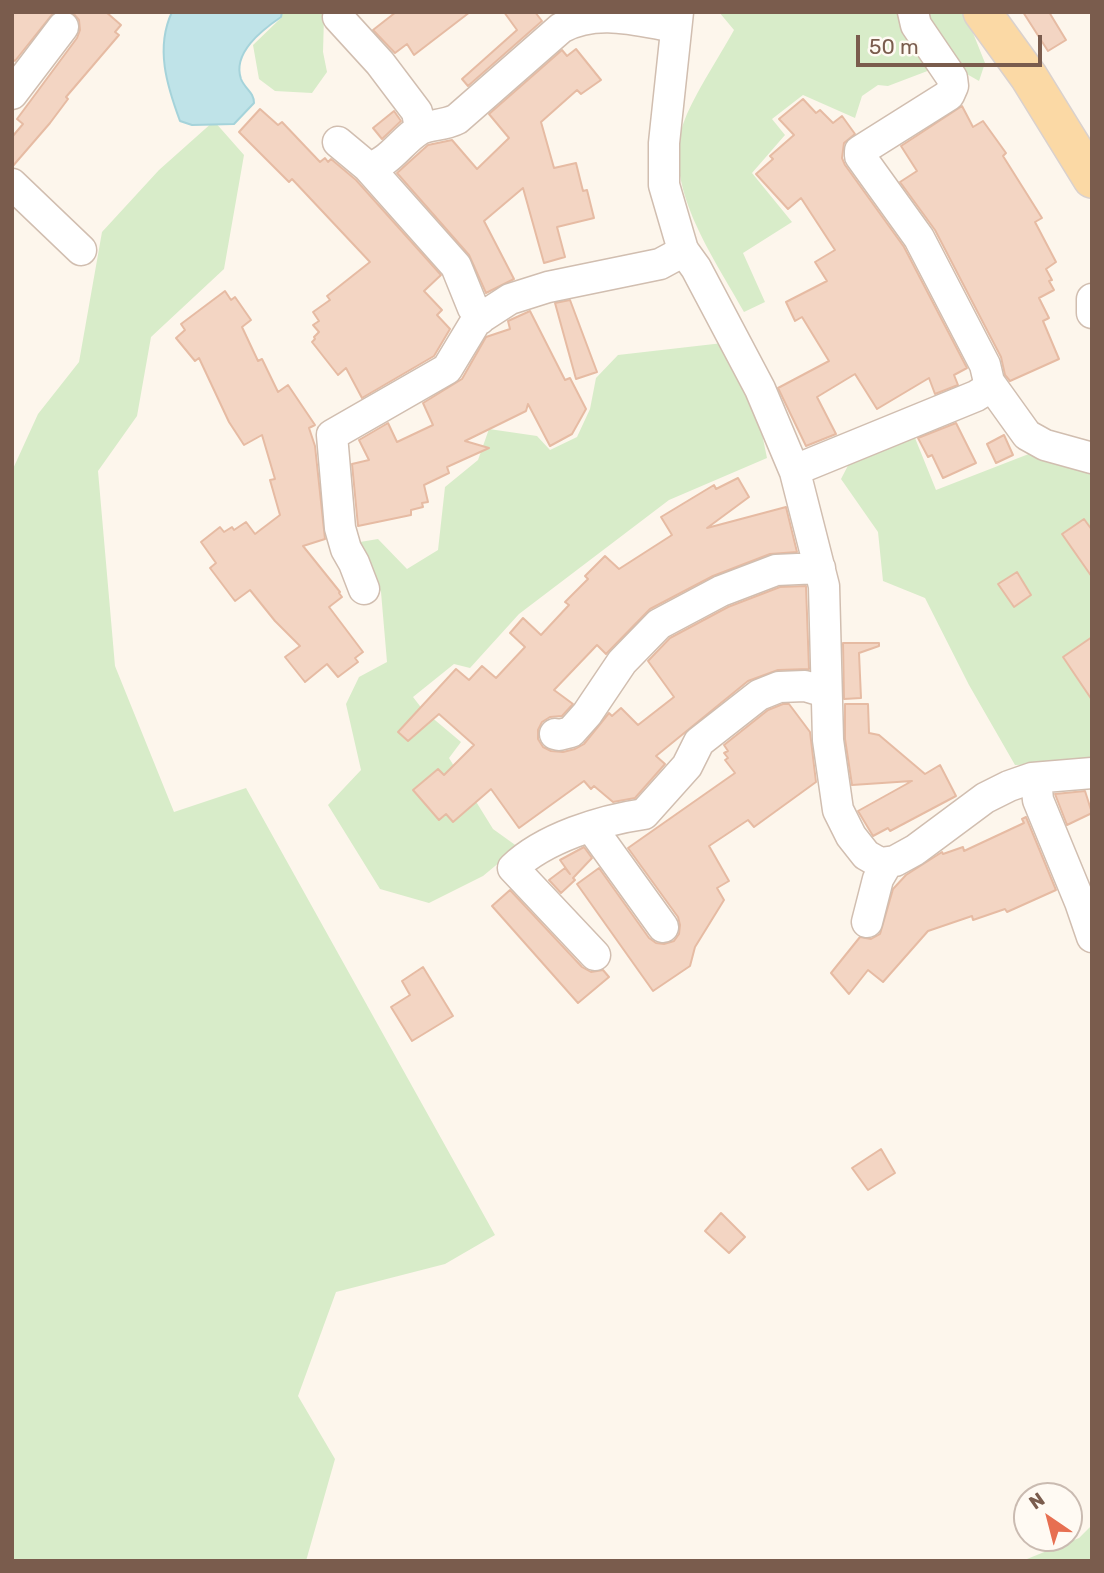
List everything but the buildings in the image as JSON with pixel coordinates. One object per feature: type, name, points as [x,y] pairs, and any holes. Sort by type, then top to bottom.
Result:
[{"type":"main road","points":[[982,12],[1029,77],[1092,179]]},
{"type":"street","points":[[913,12],[916,25],[952,78],[953,86],[949,95],[939,103],[860,151],[860,156],[919,238],[985,365],[989,383],[1027,435],[1045,445],[1092,458]]},
{"type":"street","points":[[338,17],[380,63],[417,112],[420,128]]},
{"type":"street","points":[[368,167],[387,157],[420,128],[445,125],[457,119],[561,27],[573,21],[594,17],[677,20],[663,167],[664,185],[684,251],[696,268],[760,389],[795,470],[824,586],[828,740],[838,810],[851,836],[866,855],[880,863],[895,862],[985,798],[1009,786],[1047,777],[1092,773]]},
{"type":"street","points":[[12,94],[63,27]]},
{"type":"street","points":[[338,142],[368,167],[456,266],[473,308],[480,318]]},
{"type":"street","points":[[12,184],[82,250]]},
{"type":"street","points":[[364,589],[355,563],[346,549],[340,528],[332,435],[447,369],[476,321],[510,299],[548,287],[660,264],[684,251]]},
{"type":"street","points":[[1092,299],[1092,313]]},
{"type":"street","points":[[795,470],[976,396],[984,391],[989,383]]},
{"type":"street","points":[[555,734],[571,732],[587,714],[622,662],[659,624],[720,591],[776,570],[820,568]]},
{"type":"street","points":[[595,955],[513,868],[541,848],[591,827],[614,818],[644,814],[687,765],[699,743],[759,695],[779,687],[805,686],[825,692]]},
{"type":"street","points":[[1092,754],[1047,777],[1038,800],[1092,937]]},
{"type":"street","points":[[591,827],[663,927]]},
{"type":"street","points":[[867,922],[878,879],[888,862]]},
{"type":"green space","points":[[282,12],[330,12],[324,17],[323,52],[327,72],[312,93],[275,91],[259,79],[253,45],[282,17]]},
{"type":"green space","points":[[719,12],[960,12],[967,18],[985,63],[979,81],[951,65],[938,67],[888,86],[878,85],[862,96],[855,118],[803,95],[772,119],[785,135],[752,173],[792,222],[743,253],[765,302],[744,312],[705,244],[684,194],[679,168],[679,143],[685,119],[734,30]]},
{"type":"green space","points":[[214,121],[244,155],[224,269],[151,337],[137,416],[98,471],[115,666],[174,812],[246,788],[495,1235],[445,1264],[336,1292],[298,1396],[335,1459],[306,1561],[12,1561],[12,471],[38,414],[79,362],[102,232],[159,170]]},
{"type":"green space","points":[[723,343],[760,424],[767,458],[669,500],[519,614],[470,668],[454,664],[413,697],[423,710],[461,742],[449,758],[493,829],[518,847],[483,876],[429,903],[380,889],[328,805],[361,770],[346,704],[359,677],[387,662],[381,592],[354,543],[378,539],[407,569],[438,550],[445,487],[478,460],[489,429],[537,436],[550,450],[577,437],[590,409],[596,378],[618,355]]},
{"type":"green space","points":[[913,433],[936,490],[1039,450],[1092,464],[1092,763],[1015,765],[969,685],[925,598],[883,581],[878,532],[841,479],[854,454]]},
{"type":"green space","points":[[1092,1525],[1092,1561],[1022,1561],[1044,1552],[1083,1552],[1083,1534]]},
{"type":"water","points":[[172,12],[282,12],[281,17],[251,43],[241,60],[241,79],[253,96],[254,103],[234,124],[192,125],[180,121],[165,67],[164,39]]}]
